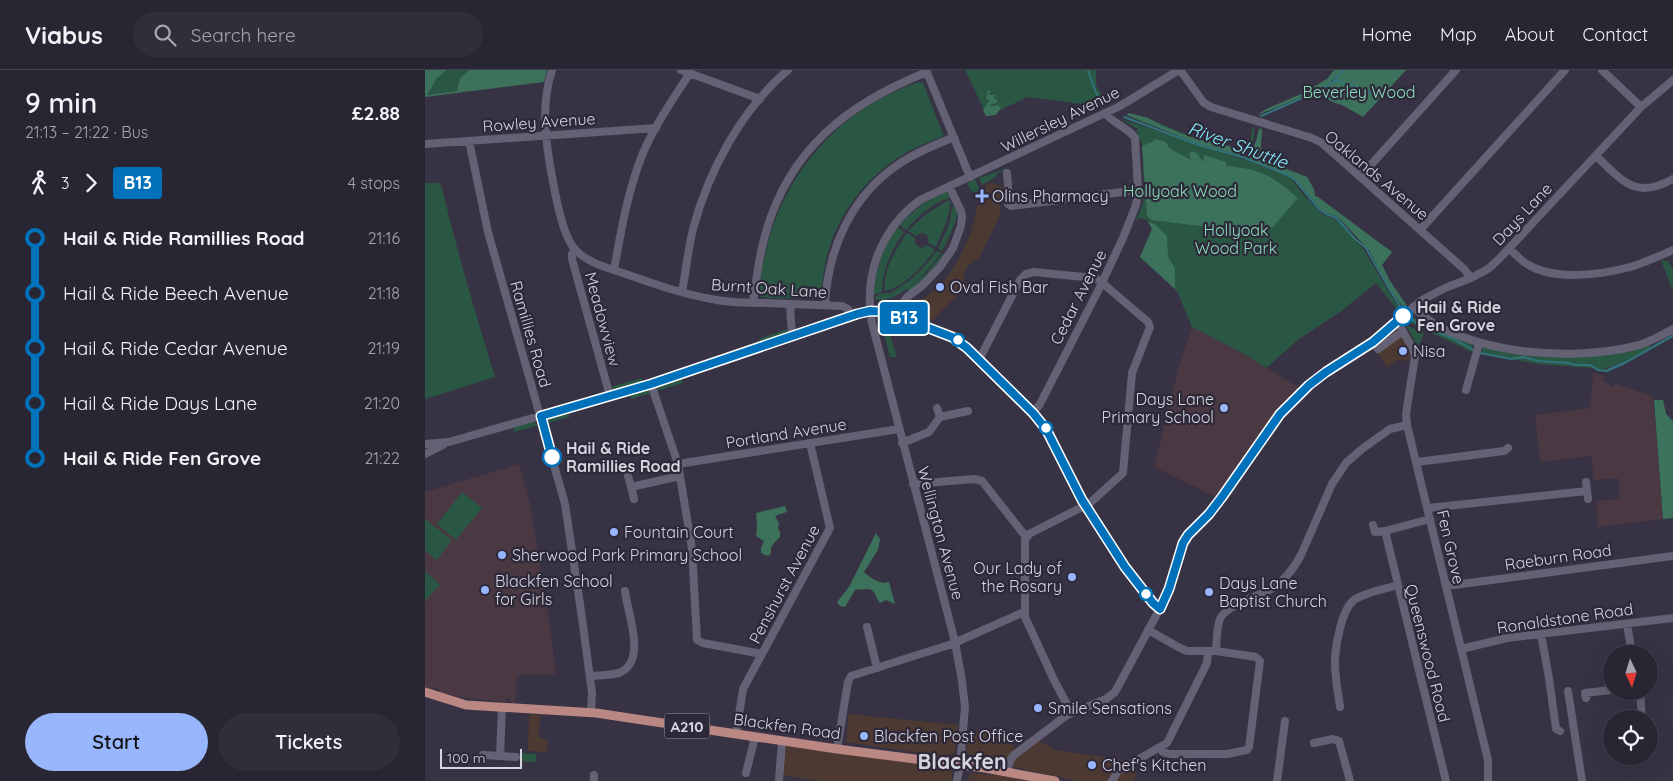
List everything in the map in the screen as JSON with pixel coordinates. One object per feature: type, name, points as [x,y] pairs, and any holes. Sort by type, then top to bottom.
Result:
[{"type":"main road","name":"Blackfen Road","points":[[425,692],[458,703],[591,712],[837,749],[960,765],[1055,781]]},
{"type":"street","points":[[552,70],[545,101],[546,136],[557,200],[567,237],[575,249]]},
{"type":"street","points":[[681,70],[760,100]]},
{"type":"street","points":[[682,292],[691,236],[707,186],[733,135],[760,100],[788,70]]},
{"type":"street","name":"Willersley Avenue","points":[[870,311],[869,294],[872,270],[877,254],[897,221],[912,206],[949,186],[1120,106],[1180,70]]},
{"type":"street","name":"Oaklands Avenue","points":[[1180,70],[1204,103],[1211,107],[1317,140],[1421,230],[1464,269],[1471,278]]},
{"type":"street","points":[[1360,177],[1456,70]]},
{"type":"street","points":[[1421,230],[1565,70]]},
{"type":"street","points":[[1603,70],[1641,107]]},
{"type":"street","points":[[753,303],[760,256],[769,222],[784,187],[804,157],[822,136],[852,110],[887,89],[926,71],[969,177]]},
{"type":"street","points":[[614,270],[620,232],[643,155],[656,128],[690,73]]},
{"type":"street","name":"Days Lane","points":[[1006,772],[1014,755],[1071,712],[1106,700],[1113,694],[1160,609],[1169,589],[1183,543],[1222,497],[1280,414],[1315,381],[1373,342],[1413,307],[1433,294],[1487,269],[1510,249],[1641,107],[1673,80]]},
{"type":"street","name":"Cedar Avenue","points":[[1033,413],[1040,404],[1102,283],[1135,210],[1138,190],[1135,138],[1131,133],[1111,120],[1105,113]]},
{"type":"street","name":"Rowley Avenue","points":[[425,144],[656,128]]},
{"type":"street","points":[[825,305],[829,269],[838,239],[852,212],[864,195],[898,164],[919,152],[954,137]]},
{"type":"street","name":"Ramillies Road","points":[[469,141],[485,223],[565,504],[590,676],[592,693],[591,712]]},
{"type":"street","points":[[1596,156],[1624,182],[1631,186],[1652,188],[1673,179]]},
{"type":"street","points":[[1007,173],[1009,184],[1008,204],[1011,206],[1138,190]]},
{"type":"street","points":[[896,314],[907,297],[923,285],[940,267],[953,248],[961,226],[962,217],[949,186]]},
{"type":"street","name":"Burnt Oak Lane","points":[[575,249],[586,258],[614,270],[682,292],[719,300],[753,303],[844,306],[851,316]]},
{"type":"street","name":"Meadowview","points":[[575,249],[572,258],[610,396]]},
{"type":"street","points":[[1510,249],[1521,260],[1535,268],[1573,274],[1590,274],[1619,269],[1673,252]]},
{"type":"street","points":[[979,360],[1021,280],[1026,274],[1037,272],[1092,278],[1102,283],[1148,322],[1151,329],[1132,373],[1123,473],[1092,502],[1029,534],[1024,545],[1024,612],[1027,624],[1071,712]]},
{"type":"street","points":[[790,304],[793,336]]},
{"type":"street","points":[[1413,307],[1428,320],[1479,344],[1552,354],[1609,350],[1647,342],[1673,328]]},
{"type":"street","points":[[425,454],[449,442],[651,384],[851,316],[870,311],[887,311],[957,339],[1033,413],[1051,437],[1085,506],[1125,567],[1155,606],[1160,609]]},
{"type":"street","name":"Wellington Avenue","points":[[870,311],[902,443],[955,642],[965,707],[957,781]]},
{"type":"street","name":"Fen Grove","points":[[1397,322],[1412,347],[1415,356],[1406,414],[1407,425],[1488,760],[1487,781]]},
{"type":"street","name":"Days Lane","points":[[1373,342],[1378,348],[1403,331]]},
{"type":"street","points":[[1466,390],[1479,344]]},
{"type":"street","points":[[651,384],[678,464],[692,549],[697,640],[703,644],[762,654]]},
{"type":"street","points":[[937,408],[940,417]]},
{"type":"street","points":[[902,443],[929,432],[940,417],[968,411]]},
{"type":"street","points":[[1113,781],[1119,771],[1169,741],[1212,651],[1222,615],[1239,603],[1273,588],[1285,579],[1301,555],[1332,484],[1346,463],[1390,429],[1407,425]]},
{"type":"street","name":"Portland Avenue","points":[[678,464],[899,429]]},
{"type":"street","points":[[425,444],[449,442]]},
{"type":"street","name":"Penshurst Avenue","points":[[736,734],[742,690],[830,528],[810,443]]},
{"type":"street","points":[[1417,462],[1504,451],[1508,448]]},
{"type":"street","points":[[628,476],[634,499]]},
{"type":"street","points":[[631,486],[680,476]]},
{"type":"street","points":[[913,484],[974,479],[982,481],[1027,537]]},
{"type":"street","points":[[1428,508],[1587,486],[1588,499]]},
{"type":"street","points":[[1373,525],[1375,532],[1385,531],[1430,519]]},
{"type":"street","name":"Queenswood Road","points":[[1385,531],[1446,781]]},
{"type":"street","name":"Raeburn Road","points":[[1446,586],[1673,556]]},
{"type":"street","points":[[1340,707],[1335,658],[1343,619],[1349,606],[1359,597],[1398,586]]},
{"type":"street","points":[[590,676],[619,672],[626,669],[632,660],[635,647],[628,595]]},
{"type":"street","points":[[837,749],[849,679],[855,675],[955,642],[1024,612]]},
{"type":"street","name":"Ronaldstone Road","points":[[1461,649],[1507,638],[1673,618]]},
{"type":"street","points":[[1627,624],[1630,645]]},
{"type":"street","points":[[867,627],[877,668]]},
{"type":"street","points":[[1148,630],[1187,651],[1212,651],[1259,659],[1249,749],[1244,752],[1224,754],[1169,754],[1163,752],[1160,748]]},
{"type":"street","points":[[1541,634],[1558,730],[1548,726]]},
{"type":"street","points":[[1568,691],[1583,781]]},
{"type":"street","points":[[1585,698],[1585,693],[1603,691]]},
{"type":"street","points":[[500,756],[502,707]]},
{"type":"street","points":[[1277,781],[1285,721]]},
{"type":"street","points":[[746,773],[755,737]]},
{"type":"street","points":[[1314,743],[1333,739],[1339,741],[1351,781]]},
{"type":"street","points":[[779,781],[782,741]]},
{"type":"street","points":[[483,755],[517,757]]},
{"type":"street","points":[[1280,759],[1290,761]]},
{"type":"shaded area","points":[[992,183],[1003,187],[999,218],[979,258],[968,265],[964,274],[963,289],[933,320],[918,314],[915,305],[937,288],[958,260],[971,233],[981,193],[985,186]]},
{"type":"shaded area","name":"Days Lane Primary School","points":[[1192,327],[1248,356],[1300,388],[1274,415],[1216,497],[1154,467],[1179,366]]},
{"type":"shaded area","points":[[1396,328],[1409,347],[1410,361],[1397,360],[1387,367],[1373,346]]},
{"type":"shaded area","points":[[1673,334],[1673,337],[1607,372],[1607,369],[1628,360]]},
{"type":"shaded area","points":[[1593,373],[1604,376],[1603,380],[1614,388],[1615,384],[1653,396],[1663,519],[1598,527],[1596,501],[1620,499],[1618,478],[1594,480],[1591,456],[1540,462],[1535,415],[1590,408]]},
{"type":"shaded area","name":"Blackfen School for Girls","points":[[519,464],[530,503],[556,675],[517,675],[515,703],[510,702],[510,698],[507,698],[506,702],[458,697],[440,693],[437,688],[430,689],[425,687],[425,492]]},
{"type":"shaded area","points":[[849,714],[958,725],[955,753],[946,757],[846,742]]},
{"type":"shaded area","points":[[529,715],[540,715],[539,737],[548,740],[547,752],[528,751]]},
{"type":"shaded area","points":[[1000,730],[1019,754],[1037,740],[1055,750],[1125,760],[1131,770],[1137,773],[1134,781],[1077,781],[1014,767],[974,761],[966,753],[969,731]]},
{"type":"shaded area","points":[[783,744],[945,767],[953,773],[951,781],[819,781],[783,775]]},
{"type":"shaded area","points":[[970,773],[996,775],[1035,781],[968,781]]},
{"type":"green space","points":[[425,70],[495,70],[457,91],[425,95]]},
{"type":"green space","points":[[425,70],[447,70],[437,78],[427,95],[457,91],[460,78],[470,70],[547,70],[544,82],[425,97]]},
{"type":"green space","points":[[965,70],[1096,70],[1096,85],[1106,102],[1097,106],[1028,97],[987,116]]},
{"type":"green space","points":[[1334,70],[1342,70],[1324,87],[1257,115],[1327,79]]},
{"type":"green space","name":"Beverley Wood","points":[[1343,70],[1406,70],[1363,117],[1324,97],[1328,90],[1327,86]]},
{"type":"green space","points":[[919,82],[923,83],[944,136],[913,149],[896,159],[883,168],[861,190],[844,215],[830,247],[819,299],[761,297],[760,277],[773,226],[785,198],[800,172],[819,148],[840,127],[864,109],[890,94]]},
{"type":"green space","points":[[988,90],[991,91],[988,94],[995,95],[993,98],[997,100],[997,103],[991,104],[989,107],[998,105],[1001,108],[996,115],[986,116],[983,110],[990,100],[986,99]]},
{"type":"green space","name":"Hollyoak Wood Park","points":[[1129,113],[1148,118],[1196,139],[1222,144],[1246,152],[1239,155],[1200,145],[1245,160],[1245,157],[1256,144],[1259,128],[1262,128],[1260,159],[1307,177],[1315,196],[1392,252],[1382,265],[1407,306],[1405,309],[1391,291],[1369,250],[1338,217],[1322,211],[1290,176],[1249,158],[1248,161],[1290,177],[1323,215],[1338,220],[1364,250],[1390,294],[1402,310],[1400,313],[1376,283],[1340,312],[1299,339],[1266,368],[1248,356],[1192,327],[1177,291],[1140,257],[1152,229],[1147,220],[1140,218],[1136,220],[1143,204],[1142,144],[1136,131],[1138,129],[1121,119],[1197,144]]},
{"type":"green space","points":[[1129,113],[1148,118],[1196,139],[1222,144],[1246,152],[1250,150],[1245,153],[1239,155],[1199,144],[1126,115]]},
{"type":"green space","name":"Hollyoak Wood Park","points":[[1254,126],[1254,136],[1250,148],[1246,152]]},
{"type":"green space","points":[[1259,129],[1262,130],[1260,159],[1307,177],[1314,189],[1315,196],[1392,252],[1382,265],[1407,306],[1405,309],[1391,291],[1369,250],[1338,217],[1322,211],[1298,182],[1290,176],[1245,157],[1253,148]]},
{"type":"green space","name":"Hollyoak Wood","points":[[1154,139],[1166,142],[1169,148],[1191,160],[1189,154],[1191,151],[1197,153],[1203,162],[1204,155],[1226,162],[1226,166],[1257,171],[1280,184],[1298,198],[1273,227],[1232,230],[1151,220],[1147,215],[1142,146],[1154,141]]},
{"type":"green space","points":[[1004,169],[996,174],[997,176],[982,185],[979,178]]},
{"type":"green space","points":[[975,179],[979,188],[977,193],[971,191],[967,183]]},
{"type":"green space","points":[[425,183],[439,183],[442,188],[460,260],[495,377],[425,399]]},
{"type":"green space","points":[[947,192],[950,198],[932,206],[906,230],[899,225],[922,204]]},
{"type":"green space","points":[[947,201],[951,202],[947,221],[936,247],[928,243],[929,239],[926,234],[921,233],[916,236],[908,231],[925,215]]},
{"type":"green space","points":[[953,205],[957,211],[957,216],[942,251],[938,248],[948,228]]},
{"type":"green space","points":[[1148,222],[1155,224],[1167,236],[1168,257],[1175,268],[1175,289],[1140,257],[1152,229]]},
{"type":"green space","points":[[897,227],[904,232],[895,245],[889,260],[882,284],[882,292],[873,295],[881,260],[887,244]]},
{"type":"green space","points":[[907,233],[915,238],[918,246],[923,248],[927,245],[935,250],[919,269],[900,285],[885,291],[886,276],[894,253]]},
{"type":"green space","points":[[937,251],[941,253],[936,260],[912,285],[892,297],[883,300],[875,299],[875,297],[882,293],[890,293],[909,281]]},
{"type":"green space","points":[[942,254],[945,255],[937,266],[909,292],[907,289],[927,273]]},
{"type":"green space","points":[[1661,260],[1668,261],[1673,269],[1673,289],[1672,289]]},
{"type":"green space","points":[[1413,317],[1473,345],[1472,352],[1409,322]]},
{"type":"green space","points":[[885,320],[897,357],[890,357],[882,326]]},
{"type":"green space","points":[[1406,325],[1424,334],[1418,347]]},
{"type":"green space","points":[[787,329],[787,335],[762,343],[759,339]]},
{"type":"green space","points":[[1648,344],[1650,348],[1628,360],[1602,370],[1538,364],[1481,354],[1483,347],[1617,353],[1631,351]]},
{"type":"green space","points":[[642,378],[642,384],[616,391],[610,387]]},
{"type":"green space","points":[[681,378],[683,383],[656,391],[660,385]]},
{"type":"green space","points":[[646,389],[651,393],[631,399],[630,394]]},
{"type":"green space","points":[[1654,400],[1663,400],[1666,414],[1673,421],[1673,518],[1663,519]]},
{"type":"green space","points":[[567,412],[570,417],[547,423],[547,420],[552,416]]},
{"type":"green space","points":[[532,421],[539,425],[514,432],[513,427]]},
{"type":"green space","points":[[462,492],[482,508],[456,540],[437,524]]},
{"type":"green space","points":[[785,506],[787,512],[775,517],[779,523],[780,537],[772,546],[771,554],[767,556],[761,553],[764,541],[756,536],[756,513]]},
{"type":"green space","points":[[425,519],[452,540],[437,560],[425,551]]},
{"type":"green space","points":[[876,533],[880,539],[878,550],[864,572],[869,577],[883,583],[889,582],[895,604],[886,600],[880,603],[872,590],[859,589],[855,590],[845,607],[840,606],[837,602],[849,587]]},
{"type":"green space","points":[[425,571],[440,585],[425,601]]},
{"type":"green space","points":[[520,753],[536,754],[536,762],[520,761]]},
{"type":"waterway","name":"River Shuttle","points":[[1088,70],[1096,93],[1104,103]]},
{"type":"waterway","points":[[1261,116],[1318,91],[1333,82],[1343,70]]},
{"type":"waterway","points":[[1335,80],[1376,94]]},
{"type":"waterway","name":"River Shuttle","points":[[1124,117],[1199,145],[1242,157],[1295,180],[1319,209],[1337,218],[1354,238],[1366,248],[1403,310]]},
{"type":"waterway","name":"River Shuttle","points":[[1411,318],[1417,324],[1454,339],[1473,350]]},
{"type":"waterway","name":"River Shuttle","points":[[1480,353],[1511,359],[1523,357],[1538,361],[1590,365],[1598,370],[1607,371]]},
{"type":"bus line","name":"B13","points":[[552,457],[541,416],[651,384],[857,314],[870,311],[890,312],[957,339],[1033,413],[1049,432],[1078,494],[1112,548],[1155,606],[1160,609],[1169,589],[1183,543],[1222,497],[1280,414],[1309,385],[1373,342],[1403,316]]},
{"type":"place","name":"Olins Pharmacy","points":[[982,196]]},
{"type":"place","name":"Oval Fish Bar","points":[[940,287]]},
{"type":"place","name":"Hail & Ride Fen Grove","points":[[1403,316]]},
{"type":"place","name":"Nisa","points":[[1403,351]]},
{"type":"place","name":"Days Lane Primary School","points":[[1224,408]]},
{"type":"place","name":"Hail & Ride Ramillies Road","points":[[552,457]]},
{"type":"place","name":"Fountain Court","points":[[614,532]]},
{"type":"place","name":"Sherwood Park Primary School","points":[[502,555]]},
{"type":"place","name":"Our Lady of the Rosary","points":[[1072,577]]},
{"type":"place","name":"Blackfen School for Girls","points":[[485,590]]},
{"type":"place","name":"Days Lane Baptist Church","points":[[1209,592]]},
{"type":"place","name":"Smile Sensations","points":[[1038,708]]},
{"type":"place","name":"Blackfen Post Office","points":[[864,736]]},
{"type":"place","name":"Chef's Kitchen","points":[[1092,765]]},
{"type":"district","name":"Blackfen","points":[[962,761]]}]
